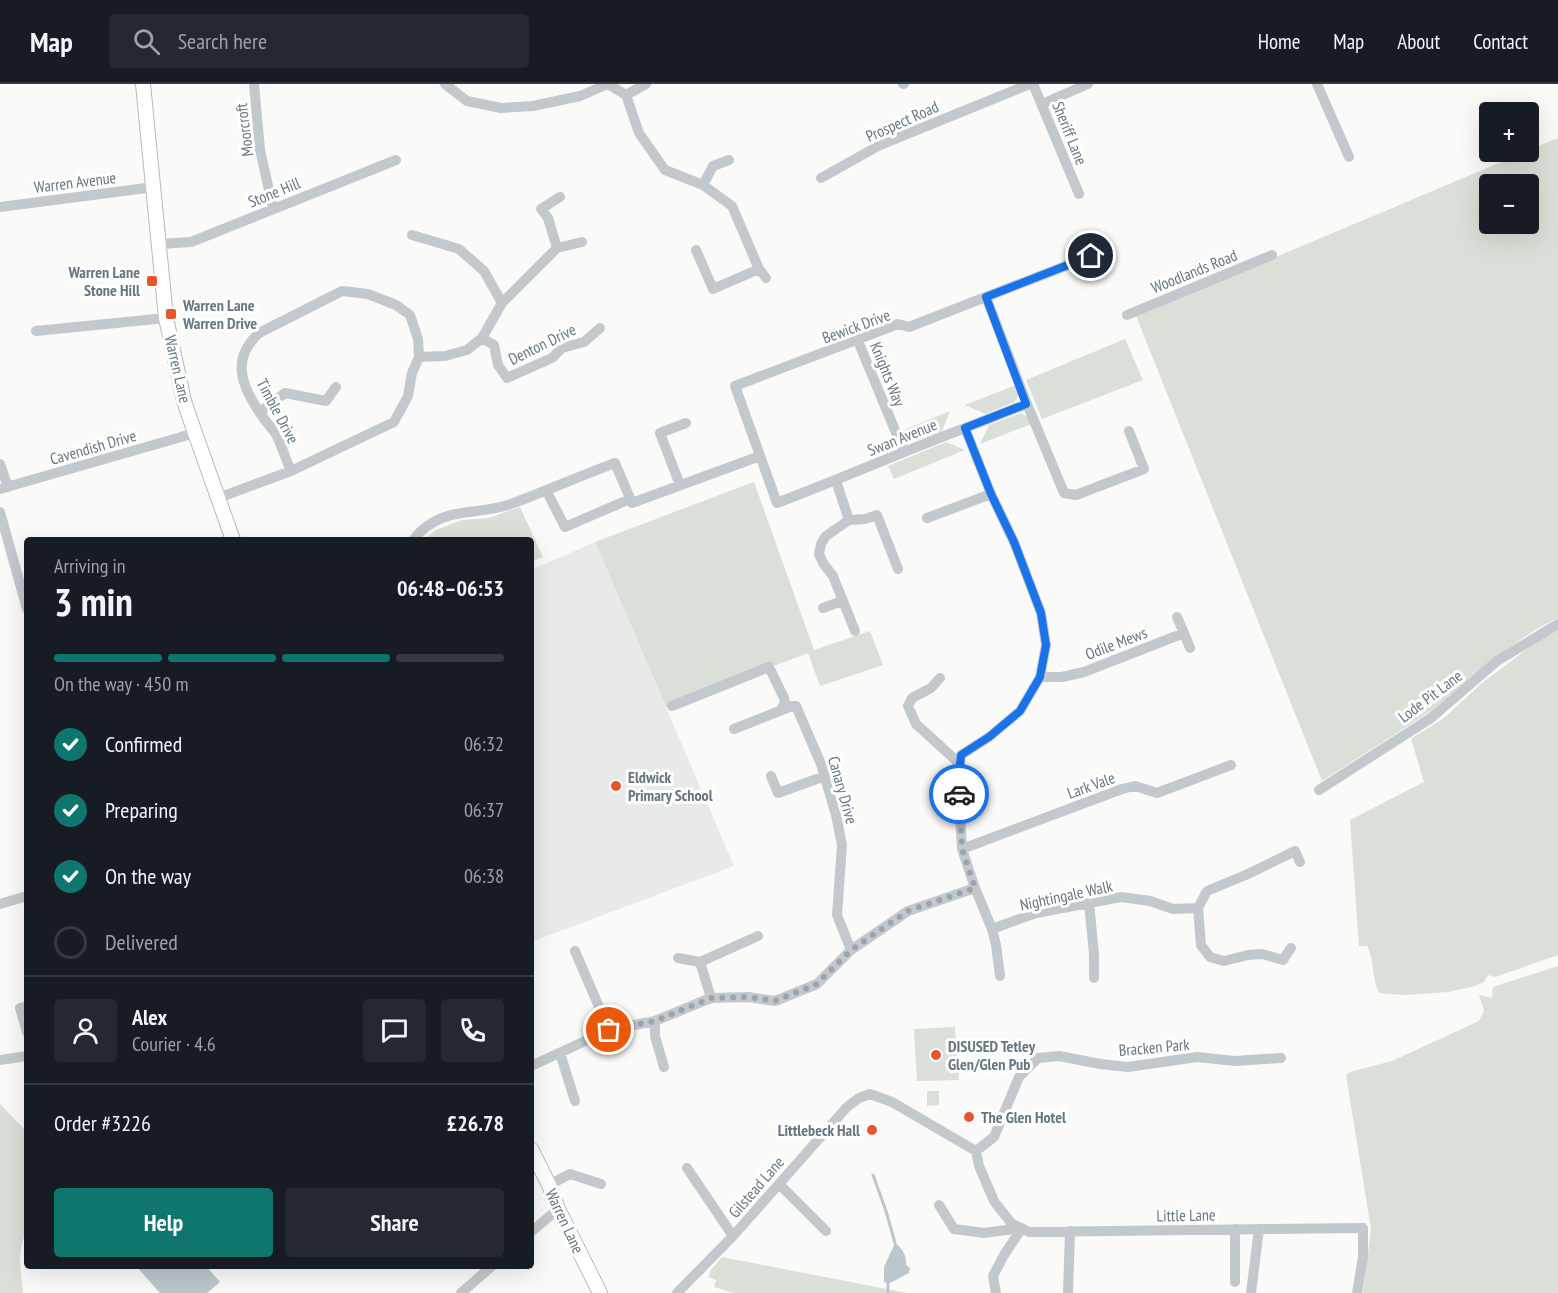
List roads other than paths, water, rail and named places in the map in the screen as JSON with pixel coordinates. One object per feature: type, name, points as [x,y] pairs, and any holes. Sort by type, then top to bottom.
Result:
[{"type":"street","name":"Warren Lane","points":[[143,84],[166,318],[184,401],[231,537]]},
{"type":"street","name":"Moorcroft","points":[[254,84],[260,150],[273,208]]},
{"type":"street","points":[[445,84],[467,101],[501,108],[533,106],[580,96],[608,84],[626,95],[639,133],[665,170],[703,185],[732,206],[763,274],[713,289],[696,250]]},
{"type":"street","points":[[626,95],[646,84]]},
{"type":"street","name":"Sheriff Lane","points":[[1032,84],[1078,194]]},
{"type":"street","name":"Prospect Road","points":[[821,178],[880,145],[1032,84]]},
{"type":"street","points":[[1042,104],[1088,84]]},
{"type":"street","points":[[1317,84],[1349,157]]},
{"type":"street","name":"Stone Hill","points":[[160,244],[191,242],[396,160]]},
{"type":"street","points":[[703,185],[713,165],[729,160]]},
{"type":"street","name":"Warren Avenue","points":[[0,207],[154,187]]},
{"type":"street","points":[[557,248],[548,218],[542,209],[560,197]]},
{"type":"street","points":[[412,235],[459,249],[484,271],[502,303]]},
{"type":"street","points":[[419,357],[445,356],[467,350],[482,338],[502,303],[557,248],[582,242]]},
{"type":"street","name":"Woodlands Road","points":[[1127,315],[1272,255]]},
{"type":"street","name":"Bewick Drive","points":[[760,456],[735,386],[898,324],[909,327],[1091,256]]},
{"type":"street","name":"Timble Drive","points":[[218,498],[291,471],[394,422],[408,396],[412,374],[419,357],[418,339],[410,315],[396,305],[368,294],[342,291],[259,333],[250,341],[243,353],[241,366],[246,390],[276,435],[291,471]]},
{"type":"street","points":[[986,297],[1026,404],[1064,493],[1076,495],[1144,468],[1129,431]]},
{"type":"street","points":[[36,331],[166,318]]},
{"type":"street","name":"Denton Drive","points":[[482,338],[494,345],[498,365],[507,378],[552,358],[562,348],[584,342],[600,328]]},
{"type":"street","name":"Knights Way","points":[[858,341],[904,452]]},
{"type":"street","points":[[260,412],[285,393],[326,401],[336,387]]},
{"type":"street","name":"Swan Avenue","points":[[760,456],[777,503],[1026,404]]},
{"type":"street","points":[[681,485],[660,433],[686,423]]},
{"type":"street","points":[[965,428],[991,494],[1014,542],[1041,613],[1046,645],[1040,677],[1020,711],[989,737],[961,755],[958,782],[962,849],[992,930],[1000,976]]},
{"type":"street","name":"Cavendish Drive","points":[[4,488],[195,433]]},
{"type":"street","points":[[416,537],[426,527],[444,516],[463,511],[488,510],[509,504],[615,463],[632,503],[760,456]]},
{"type":"street","points":[[0,464],[4,488]]},
{"type":"street","points":[[836,481],[849,520]]},
{"type":"street","points":[[546,490],[565,527],[630,499]]},
{"type":"street","points":[[927,518],[991,494]]},
{"type":"street","points":[[0,512],[24,598]]},
{"type":"street","points":[[855,631],[833,576],[819,554],[826,536],[849,520],[865,519],[877,515],[898,569]]},
{"type":"street","points":[[823,608],[842,601]]},
{"type":"street","points":[[1177,617],[1190,648]]},
{"type":"street","name":"Lode Pit Lane","points":[[1319,790],[1431,718],[1497,661],[1558,624]]},
{"type":"street","name":"Odile Mews","points":[[1040,677],[1062,677],[1084,672],[1184,633]]},
{"type":"street","points":[[672,706],[769,667],[785,703],[780,711],[734,729]]},
{"type":"street","points":[[940,678],[932,688],[912,698],[908,706],[916,724],[960,764]]},
{"type":"street","name":"Canary Drive","points":[[780,711],[796,706],[825,776],[842,845],[837,915],[851,950]]},
{"type":"street","name":"Lark Vale","points":[[962,849],[1122,789],[1135,786],[1157,793],[1231,765]]},
{"type":"street","points":[[771,776],[778,794],[825,776]]},
{"type":"street","points":[[1291,948],[1287,963],[1262,954],[1224,960],[1210,957],[1201,945],[1198,908],[1207,891],[1295,851],[1300,862]]},
{"type":"street","points":[[534,1065],[609,1030],[655,1021],[711,998],[748,997],[775,1001],[817,984],[851,950],[908,911],[975,888]]},
{"type":"street","points":[[0,904],[24,897]]},
{"type":"street","name":"Nightingale Walk","points":[[992,930],[1036,913],[1121,897],[1150,901],[1173,909],[1198,908]]},
{"type":"street","points":[[1089,903],[1094,978]]},
{"type":"street","points":[[678,958],[700,962],[758,936]]},
{"type":"street","points":[[574,951],[609,1030]]},
{"type":"street","points":[[700,962],[711,998]]},
{"type":"street","points":[[24,1007],[20,1008],[24,1022]]},
{"type":"street","points":[[655,1021],[655,1036],[664,1067]]},
{"type":"street","points":[[560,1053],[575,1101]]},
{"type":"street","points":[[0,1060],[24,1056]]},
{"type":"street","name":"Bracken Park","points":[[976,1151],[994,1137],[1019,1077],[1038,1058],[1059,1056],[1128,1067],[1197,1058],[1235,1061],[1281,1058]]},
{"type":"street","name":"Gilstead Lane","points":[[677,1293],[733,1236],[847,1107],[859,1098],[870,1094],[892,1102],[976,1151]]},
{"type":"street","points":[[976,1151],[979,1166],[994,1201],[1016,1226],[993,1276],[996,1293]]},
{"type":"street","name":"Warren Lane","points":[[534,1155],[600,1293]]},
{"type":"street","points":[[687,1168],[733,1236]]},
{"type":"street","points":[[549,1185],[570,1174],[601,1184]]},
{"type":"street","points":[[779,1184],[826,1231]]},
{"type":"street","name":"Little Lane","points":[[939,1205],[954,1229],[984,1233],[1016,1226],[1029,1232],[1363,1227],[1363,1257],[1357,1293]]},
{"type":"street","points":[[534,1229],[558,1209]]},
{"type":"street","points":[[1235,1229],[1235,1282]]},
{"type":"street","points":[[1251,1293],[1259,1229]]},
{"type":"street","points":[[1068,1293],[1070,1231]]},
{"type":"street","points":[[461,1293],[489,1269]]},
{"type":"waterway","points":[[873,1175],[895,1243]]},
{"type":"waterway","points":[[888,1284],[888,1293]]},
{"type":"place","name":"Warren Lane Stone Hill","points":[[152,281]]},
{"type":"place","name":"Warren Lane Warren Drive","points":[[171,314]]},
{"type":"place","name":"Eldwick Primary School","points":[[616,786]]},
{"type":"place","name":"DISUSED Tetley Glen/Glen Pub","points":[[936,1055]]},
{"type":"place","name":"The Glen Hotel","points":[[969,1117]]},
{"type":"place","name":"Littlebeck Hall","points":[[872,1130]]}]
